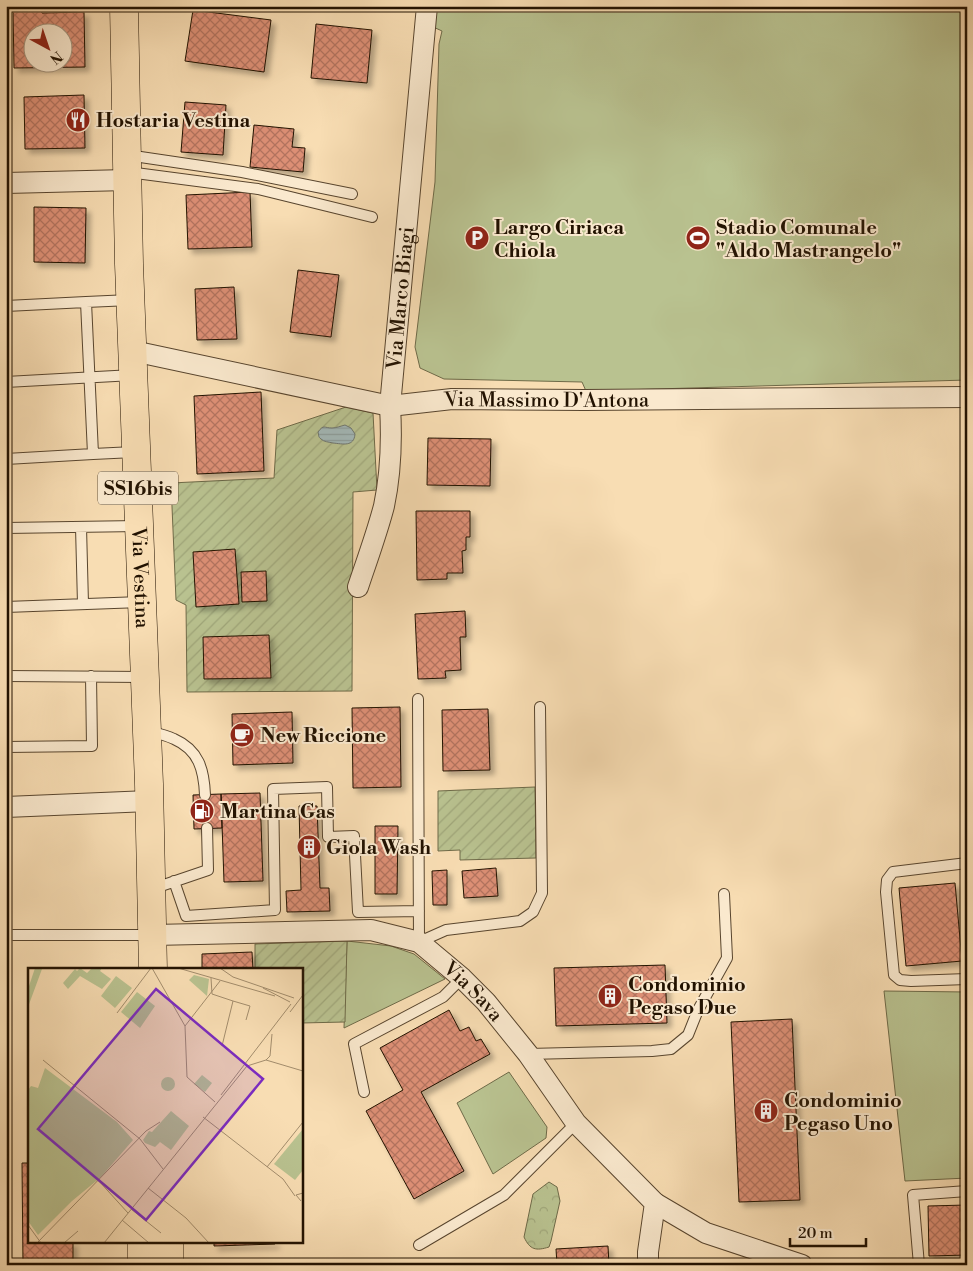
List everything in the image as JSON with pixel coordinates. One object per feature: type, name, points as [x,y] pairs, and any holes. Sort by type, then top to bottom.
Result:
[{"type":"main road","name":"Via Vestina","points":[[124,6],[131,300],[150,802],[163,885],[153,935],[153,968]]},
{"type":"main road","points":[[142,1244],[142,1265]]},
{"type":"main road","points":[[168,1244],[169,1265]]},
{"type":"street","name":"Via Marco Biagi","points":[[358,587],[380,520],[391,457],[390,406],[427,6]]},
{"type":"street","points":[[6,183],[127,169]]},
{"type":"street","name":"Via Massimo D'Antona","points":[[134,363],[390,406],[452,399],[498,398],[585,400],[967,397]]},
{"type":"street","points":[[6,806],[150,802]]},
{"type":"street","name":"Via Sava","points":[[153,935],[370,930],[419,942],[462,978],[486,1002],[528,1054],[576,1123],[655,1203],[706,1233],[802,1265]]},
{"type":"street","points":[[648,1265],[655,1203]]},
{"type":"lane","points":[[127,169],[242,172],[352,194]]},
{"type":"lane","points":[[127,169],[258,189],[372,217]]},
{"type":"lane","points":[[6,306],[131,300]]},
{"type":"lane","points":[[86,302],[93,454]]},
{"type":"lane","points":[[6,382],[90,377],[134,363]]},
{"type":"lane","points":[[6,459],[137,452]]},
{"type":"lane","points":[[6,528],[139,526]]},
{"type":"lane","points":[[81,527],[83,604]]},
{"type":"lane","points":[[6,607],[142,602]]},
{"type":"lane","points":[[6,676],[145,677]]},
{"type":"lane","points":[[6,747],[92,746],[91,676]]},
{"type":"lane","points":[[418,699],[419,942],[446,930],[520,921],[533,912],[542,893],[540,707]]},
{"type":"lane","points":[[147,730],[174,739],[195,754],[204,779],[206,795]]},
{"type":"lane","points":[[206,828],[208,870],[163,885],[186,916],[274,910],[273,789],[327,787],[328,838],[354,836],[358,912],[419,910]]},
{"type":"lane","points":[[967,864],[893,872],[887,880],[886,892],[894,975],[900,980],[911,981],[967,979]]},
{"type":"lane","points":[[528,1054],[672,1049],[688,1035],[698,1010],[727,958],[724,894]]},
{"type":"lane","points":[[6,935],[153,935]]},
{"type":"lane","points":[[364,1092],[354,1044],[443,997],[462,978]]},
{"type":"lane","points":[[419,1245],[504,1195],[576,1123]]},
{"type":"lane","points":[[919,1265],[913,1194],[967,1191]]},
{"type":"green space","name":"Stadio Comunale \"Aldo Mastrangelo\"","points":[[433,6],[967,6],[967,380],[586,391],[582,382],[444,379],[420,368],[415,347],[435,182],[439,44],[442,31],[429,25]]},
{"type":"green space","points":[[346,407],[373,413],[377,490],[353,492],[352,691],[187,692],[186,605],[176,600],[171,483],[274,478],[277,430]]},
{"type":"green space","points":[[535,787],[536,858],[460,860],[460,850],[438,851],[438,791]]},
{"type":"green space","points":[[347,941],[391,946],[414,954],[445,979],[344,1028]]},
{"type":"green space","points":[[347,941],[345,1022],[302,1023],[302,968],[255,968],[255,944]]},
{"type":"green space","points":[[884,991],[967,992],[967,1178],[905,1181]]},
{"type":"green space","points":[[509,1072],[547,1127],[546,1138],[493,1174],[457,1103]]},
{"type":"green space","points":[[549,1182],[557,1187],[560,1201],[549,1247],[537,1249],[531,1247],[524,1237],[533,1194]]},
{"type":"shaded area","points":[[345,425],[351,428],[355,434],[353,441],[350,443],[328,442],[319,437],[318,432],[323,427],[334,428]]},
{"type":"building","points":[[13,10],[41,10],[42,13],[84,12],[85,67],[72,67],[72,22],[22,22],[22,68],[14,68]]},
{"type":"building","points":[[193,10],[271,20],[264,72],[185,61]]},
{"type":"building","points":[[316,24],[372,30],[367,83],[311,78]]},
{"type":"building","points":[[84,95],[85,148],[25,149],[24,97]]},
{"type":"building","points":[[185,102],[226,105],[223,155],[181,152]]},
{"type":"building","points":[[254,125],[294,129],[292,147],[305,148],[303,172],[250,167]]},
{"type":"building","points":[[250,192],[252,247],[188,249],[186,195]]},
{"type":"building","points":[[34,207],[86,208],[85,263],[34,262]]},
{"type":"building","points":[[298,270],[339,275],[331,337],[290,332]]},
{"type":"building","points":[[234,287],[237,339],[197,340],[195,289]]},
{"type":"building","points":[[261,392],[264,471],[197,474],[194,396]]},
{"type":"building","points":[[428,438],[491,439],[490,486],[427,485]]},
{"type":"building","points":[[416,511],[470,511],[470,537],[466,537],[466,550],[462,551],[463,573],[447,573],[447,579],[417,580]]},
{"type":"building","points":[[235,549],[239,604],[196,607],[193,552]]},
{"type":"building","points":[[266,571],[267,601],[242,602],[241,572]]},
{"type":"building","points":[[465,611],[466,637],[460,637],[461,670],[445,671],[446,678],[418,679],[415,614]]},
{"type":"building","points":[[269,635],[271,678],[204,679],[203,637]]},
{"type":"building","points":[[400,707],[401,787],[353,788],[352,708]]},
{"type":"building","points":[[488,709],[490,770],[443,771],[442,710]]},
{"type":"building","points":[[292,712],[293,763],[233,765],[232,714]]},
{"type":"building","points":[[260,793],[263,881],[224,882],[221,794]]},
{"type":"building","points":[[221,794],[222,828],[194,829],[193,795]]},
{"type":"building","name":"Giola Wash","points":[[299,806],[317,806],[320,888],[329,888],[330,911],[287,912],[286,891],[301,890]]},
{"type":"building","points":[[375,826],[398,826],[397,894],[375,894]]},
{"type":"building","points":[[496,868],[498,896],[464,898],[462,871]]},
{"type":"building","points":[[447,870],[447,905],[433,905],[432,871]]},
{"type":"building","points":[[955,883],[962,961],[906,966],[899,888]]},
{"type":"building","points":[[252,952],[253,968],[202,968],[202,954]]},
{"type":"building","name":"Condominio Pegaso Due","points":[[665,965],[667,1023],[556,1026],[554,968]]},
{"type":"building","points":[[449,1010],[460,1031],[469,1027],[476,1041],[481,1039],[490,1054],[421,1092],[464,1171],[414,1199],[366,1111],[403,1090],[380,1048]]},
{"type":"building","name":"Condominio Pegaso Uno","points":[[792,1019],[800,1200],[739,1202],[731,1022]]},
{"type":"building","points":[[22,1163],[28,1163],[28,1244],[73,1244],[73,1265],[23,1265]]},
{"type":"building","points":[[967,1205],[967,1255],[929,1256],[928,1206]]},
{"type":"building","points":[[214,1244],[275,1244],[214,1246]]},
{"type":"building","points":[[608,1246],[609,1265],[557,1265],[556,1249]]},
{"type":"building","points":[[264,1262],[265,1265],[216,1265],[216,1264]]},
{"type":"place","name":"Hostaria Vestina","points":[[78,120]]},
{"type":"place","name":"Largo Ciriaca Chiola","points":[[477,238]]},
{"type":"place","name":"Stadio Comunale \"Aldo Mastrangelo\"","points":[[698,238]]},
{"type":"place","name":"New Riccione","points":[[242,735]]},
{"type":"place","name":"Martina Gas","points":[[202,811]]},
{"type":"place","name":"Giola Wash","points":[[309,847]]},
{"type":"place","name":"Condominio Pegaso Due","points":[[610,996]]},
{"type":"place","name":"Condominio Pegaso Uno","points":[[766,1111]]}]
